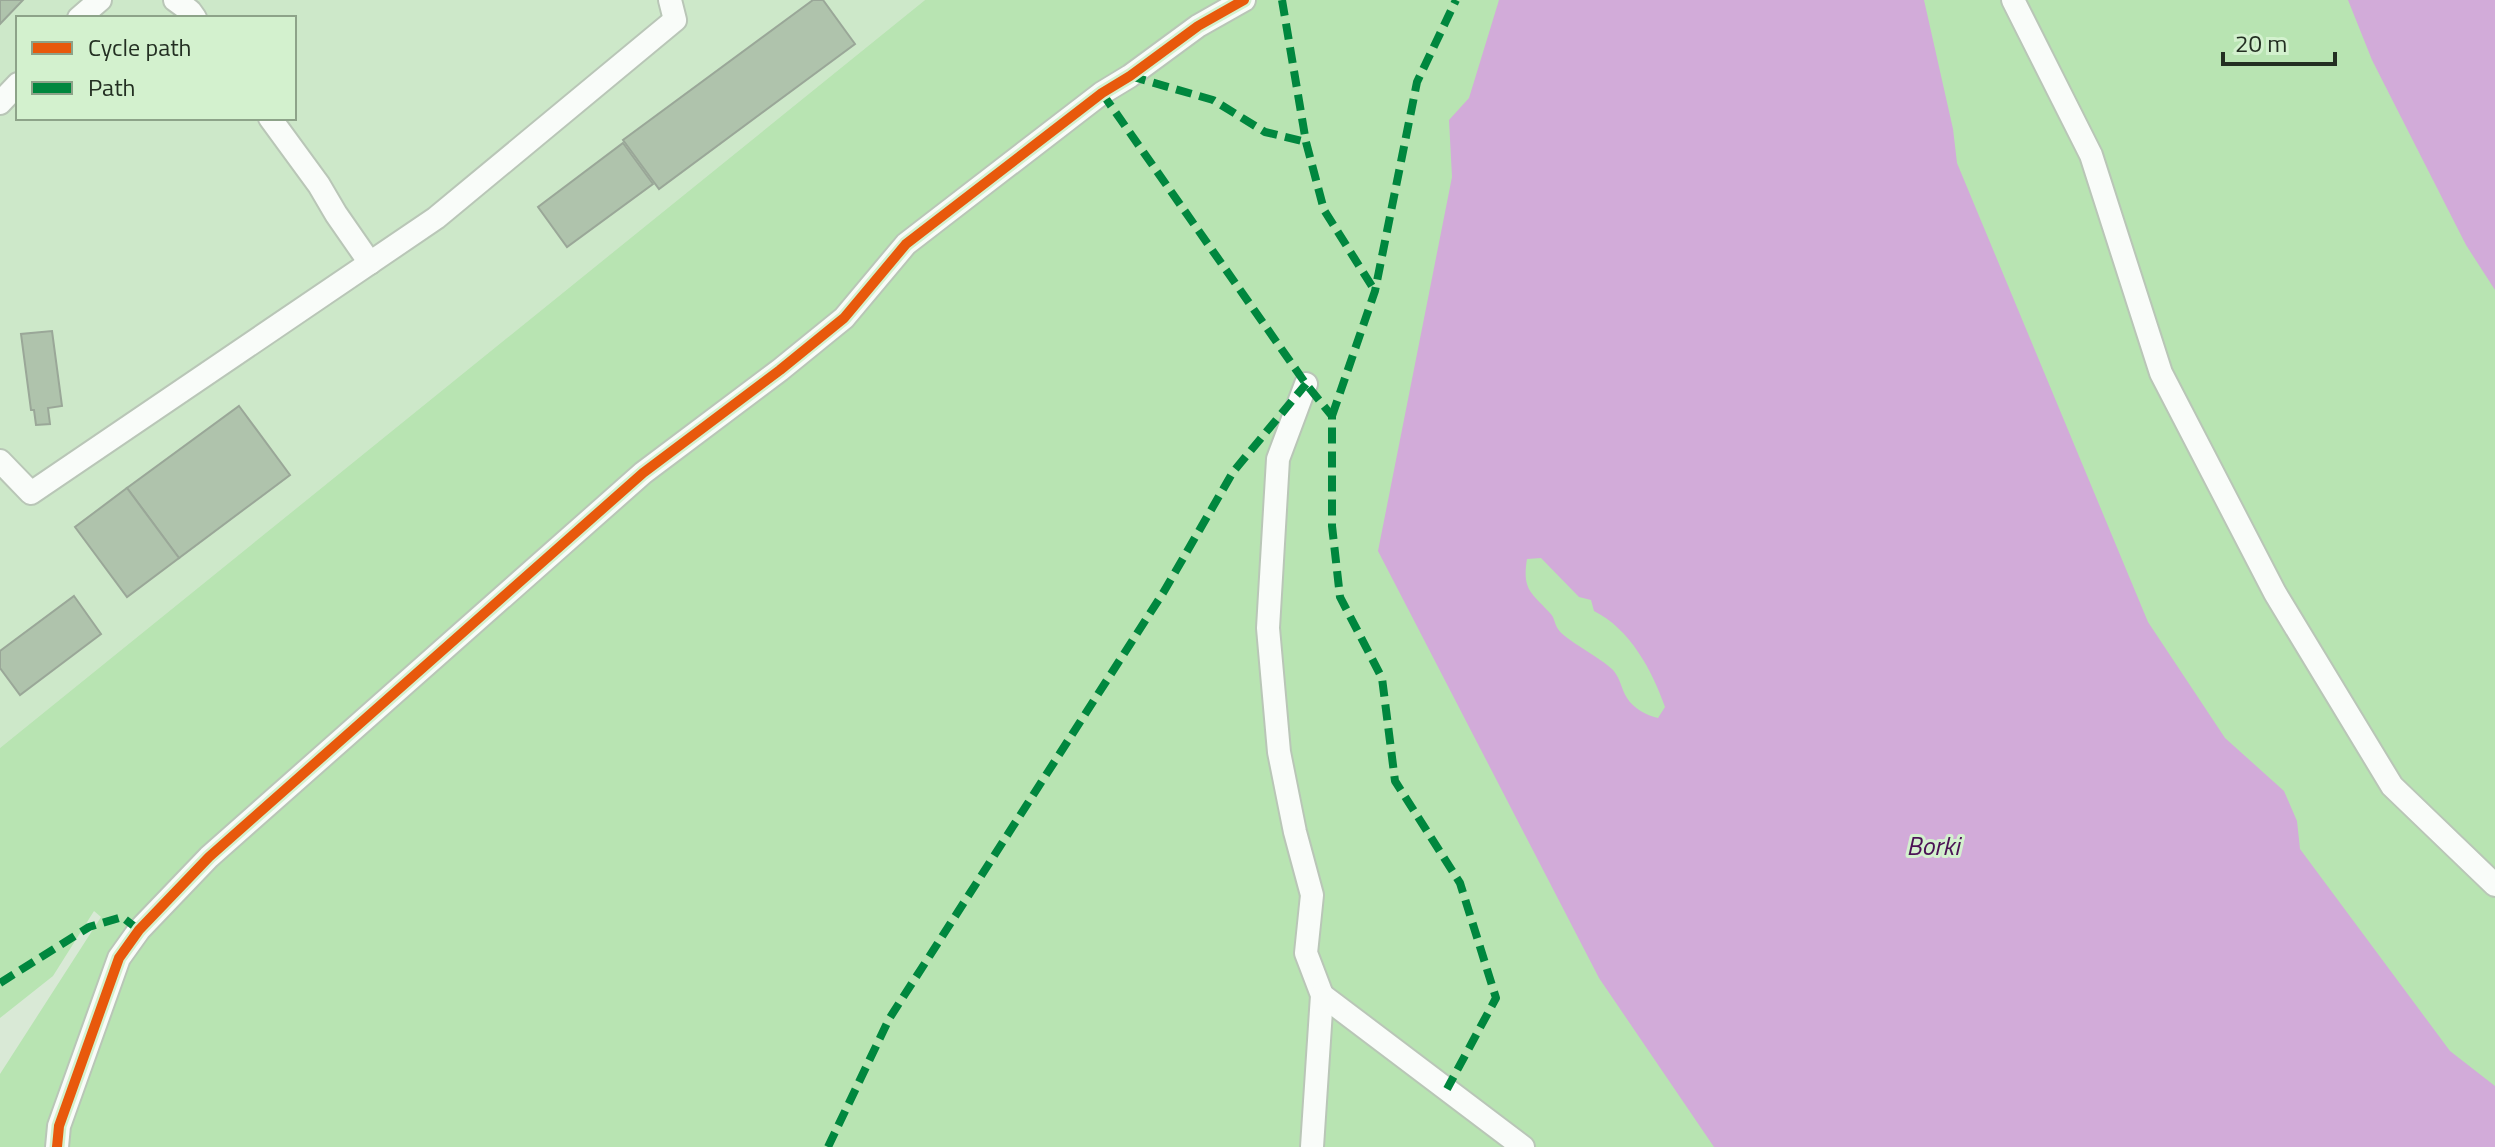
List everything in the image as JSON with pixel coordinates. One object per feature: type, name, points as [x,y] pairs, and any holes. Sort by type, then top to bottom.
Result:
[{"type":"lane","points":[[81,16],[100,0]]},
{"type":"lane","points":[[175,0],[194,16]]},
{"type":"lane","points":[[0,461],[31,493],[436,218],[675,20],[670,0]]},
{"type":"lane","points":[[57,1147],[59,1126],[119,958],[139,930],[209,857],[643,473],[844,318],[906,244],[1102,93],[1198,26],[1244,0]]},
{"type":"lane","points":[[2013,0],[2091,155],[2161,373],[2275,593],[2392,786],[2495,885]]},
{"type":"lane","points":[[0,103],[16,86]]},
{"type":"lane","points":[[271,120],[370,263]]},
{"type":"lane","points":[[1306,384],[1278,459],[1268,628],[1279,752],[1312,895],[1306,953],[1322,995],[1312,1147]]},
{"type":"lane","points":[[1322,995],[1523,1147]]},
{"type":"shaded area","points":[[0,0],[925,0],[0,748]]},
{"type":"shaded area","points":[[925,0],[2495,0],[2495,1147],[0,1147],[0,1074],[101,917],[94,911],[53,976],[0,1018],[0,748]]},
{"type":"water","name":"Borki","points":[[1499,0],[1924,0],[1953,129],[1957,163],[2148,622],[2225,738],[2284,791],[2297,821],[2300,849],[2450,1051],[2495,1086],[2495,1147],[1714,1147],[1599,978],[1378,551],[1452,177],[1449,120],[1469,98]],"holes":[[[1541,558],[1579,597],[1591,600],[1594,611],[1618,628],[1638,652],[1665,707],[1658,718],[1633,705],[1613,670],[1558,629],[1552,615],[1527,584],[1527,559]]]},
{"type":"water","points":[[2348,0],[2495,0],[2495,290],[2466,245],[2372,60]]},
{"type":"building","points":[[0,0],[23,0],[0,24]]},
{"type":"building","points":[[813,0],[823,0],[855,44],[659,189],[623,140]]},
{"type":"building","points":[[623,143],[653,184],[567,247],[538,207]]},
{"type":"building","points":[[52,331],[62,406],[48,408],[50,424],[36,425],[34,410],[31,410],[21,334]]},
{"type":"building","points":[[239,406],[290,475],[179,558],[127,488]]},
{"type":"building","points":[[127,488],[179,558],[127,597],[75,527]]},
{"type":"building","points":[[74,596],[101,634],[20,695],[0,668],[0,651]]},
{"type":"marked path","points":[[1282,0],[1306,142],[1324,210],[1375,291]]},
{"type":"marked path","points":[[1332,416],[1375,291],[1417,82],[1456,0]]},
{"type":"marked path","points":[[1130,76],[1213,100],[1265,132],[1306,142]]},
{"type":"marked path","points":[[1102,93],[1306,384],[1332,416],[1332,526],[1340,597],[1382,678],[1395,781],[1460,883],[1496,998],[1447,1089]]},
{"type":"marked path","points":[[828,1147],[889,1019],[1163,593],[1233,472],[1306,384]]},
{"type":"marked path","points":[[0,983],[89,927],[122,917],[139,930]]},
{"type":"cycle path","points":[[57,1147],[59,1126],[119,958],[139,930],[209,857],[643,473],[844,318],[906,244],[1102,93],[1198,26],[1244,0]]}]
